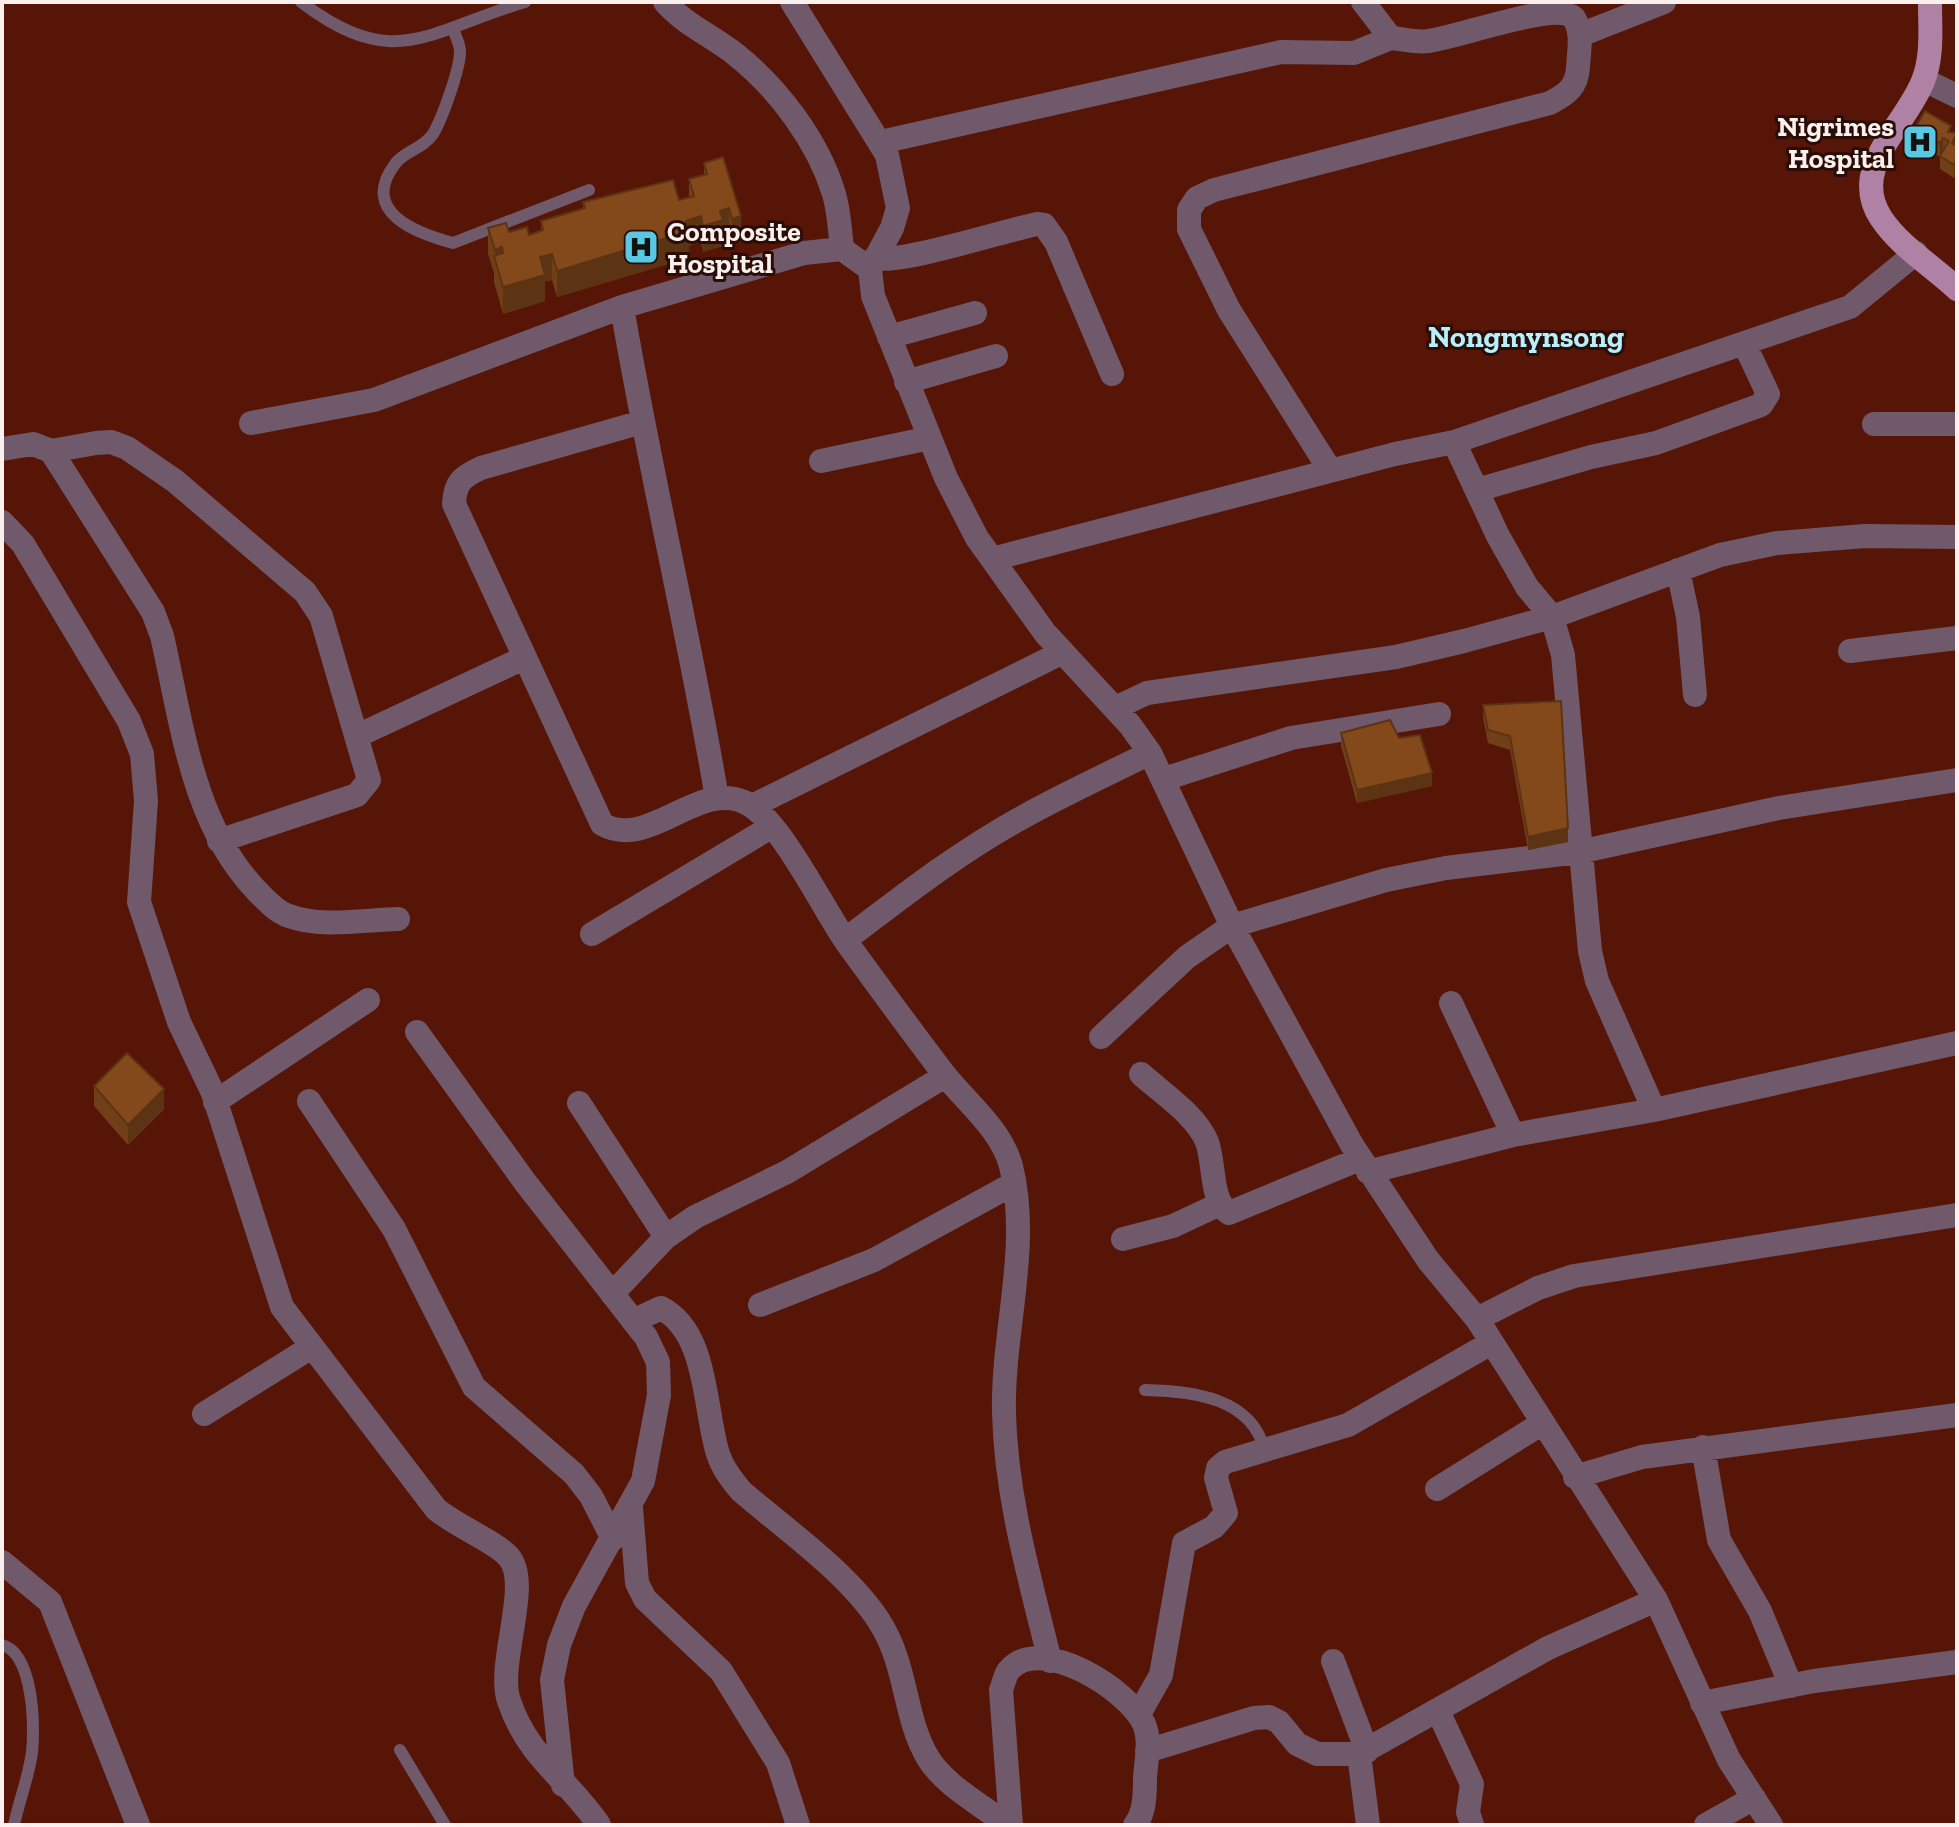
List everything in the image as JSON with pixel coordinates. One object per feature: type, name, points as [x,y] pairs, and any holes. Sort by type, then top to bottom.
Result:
[{"type":"main road","points":[[1930,2],[1930,47],[1924,80],[1880,152],[1870,190],[1880,216],[1957,289]]},
{"type":"street","points":[[665,2],[684,21],[714,38],[754,70],[794,118],[809,139],[834,194],[842,249]]},
{"type":"street","points":[[792,2],[881,142],[895,184],[898,208],[892,228],[873,263],[873,296],[906,382],[971,526],[1014,594],[1115,708],[1150,753],[1232,926],[1364,1166],[1428,1260],[1477,1319],[1541,1424],[1656,1600],[1729,1760],[1771,1825]]},
{"type":"street","points":[[1363,2],[1391,38]]},
{"type":"street","points":[[1580,35],[1664,2]]},
{"type":"street","points":[[881,142],[1281,52],[1354,53],[1391,38],[1428,41],[1547,6],[1574,16],[1580,35],[1578,79],[1568,93],[1550,103],[1214,190],[1197,198],[1189,210],[1189,229],[1229,310],[1330,470]]},
{"type":"street","points":[[1924,80],[1957,96]]},
{"type":"street","points":[[251,423],[374,400],[622,307],[804,253],[842,249],[873,263],[1037,224],[1044,225],[1056,242],[1112,374]]},
{"type":"street","points":[[992,559],[1330,470],[1454,442],[1850,307],[1916,253]]},
{"type":"street","points":[[622,307],[642,422],[691,641],[717,798]]},
{"type":"street","points":[[889,337],[975,313]]},
{"type":"street","points":[[1477,490],[1591,457],[1656,443],[1761,405],[1768,394],[1744,343]]},
{"type":"street","points":[[906,382],[996,356]]},
{"type":"street","points":[[642,422],[481,468],[462,477],[455,489],[454,504],[602,824],[614,831],[632,830],[717,798],[737,799],[752,806],[771,827],[845,940],[945,1076],[998,1136],[1011,1165],[1018,1222],[1015,1287],[1004,1360],[1006,1461],[1012,1506],[1050,1661]]},
{"type":"street","points":[[1874,424],[1957,424]]},
{"type":"street","points":[[821,461],[930,438]]},
{"type":"street","points":[[2,449],[33,444],[51,451],[111,442],[127,448],[175,481],[305,592],[321,616],[369,780],[357,795],[219,841]]},
{"type":"street","points":[[1454,442],[1527,587],[1552,617],[1563,655],[1590,951],[1597,981],[1654,1110]]},
{"type":"street","points":[[51,451],[153,612],[202,800],[219,841],[242,875],[286,916],[311,922],[398,919]]},
{"type":"street","points":[[2,522],[23,544],[129,721],[142,754],[146,801],[139,902],[179,1022],[215,1102],[282,1307],[310,1348],[362,1409],[436,1509],[456,1526],[506,1553],[513,1562],[517,1578],[506,1677],[508,1699],[541,1762],[599,1825]]},
{"type":"street","points":[[1115,708],[1147,693],[1396,657],[1552,617],[1720,555],[1777,543],[1865,536],[1957,537]]},
{"type":"street","points":[[1678,570],[1688,617],[1695,695]]},
{"type":"street","points":[[1850,651],[1957,638]]},
{"type":"street","points":[[752,806],[1063,652]]},
{"type":"street","points":[[357,736],[524,658]]},
{"type":"street","points":[[1164,779],[1291,738],[1439,714]]},
{"type":"street","points":[[845,940],[976,845],[1023,816],[1150,753]]},
{"type":"street","points":[[1101,1037],[1187,957],[1232,926],[1386,880],[1446,868],[1579,852],[1779,808],[1957,780]]},
{"type":"street","points":[[592,934],[771,827]]},
{"type":"street","points":[[215,1102],[368,1000]]},
{"type":"street","points":[[1451,1003],[1513,1135]]},
{"type":"street","points":[[417,1032],[525,1182],[646,1337],[658,1362],[659,1395],[643,1481],[631,1508],[574,1606],[559,1645],[552,1680],[563,1785]]},
{"type":"street","points":[[1141,1074],[1197,1125],[1207,1143],[1220,1204],[1229,1213],[1364,1166],[1654,1110],[1957,1043]]},
{"type":"street","points":[[612,1294],[666,1237],[695,1217],[787,1172],[945,1076]]},
{"type":"street","points":[[309,1101],[394,1229],[474,1387],[574,1474],[591,1496],[613,1539]]},
{"type":"street","points":[[579,1103],[666,1237]]},
{"type":"street","points":[[760,1305],[874,1260],[1013,1184]]},
{"type":"street","points":[[1123,1239],[1173,1226],[1220,1204]]},
{"type":"street","points":[[1477,1319],[1538,1288],[1574,1276],[1957,1215]]},
{"type":"street","points":[[633,1321],[661,1308],[677,1316],[696,1358],[719,1456],[727,1474],[741,1491],[845,1582],[876,1616],[902,1668],[918,1738],[930,1761],[946,1778],[1009,1825]]},
{"type":"street","points":[[1139,1714],[1161,1675],[1184,1543],[1214,1527],[1226,1513],[1216,1478],[1218,1468],[1225,1462],[1265,1452],[1359,1419],[1491,1343]]},
{"type":"street","points":[[204,1414],[310,1348]]},
{"type":"street","points":[[1575,1477],[1642,1457],[1703,1447],[1957,1415]]},
{"type":"street","points":[[1437,1489],[1541,1424]]},
{"type":"street","points":[[1703,1447],[1719,1540],[1750,1591],[1791,1686]]},
{"type":"street","points":[[631,1508],[637,1583],[645,1599],[721,1671],[778,1763],[798,1825]]},
{"type":"street","points":[[2,1562],[50,1602],[138,1825]]},
{"type":"street","points":[[1147,1751],[1254,1718],[1269,1717],[1279,1722],[1297,1744],[1317,1754],[1363,1753],[1548,1648],[1656,1600]]},
{"type":"street","points":[[1009,1825],[1001,1690],[1008,1670],[1020,1661],[1037,1658],[1081,1669],[1104,1681],[1139,1714],[1148,1737],[1144,1798],[1135,1825]]},
{"type":"street","points":[[1333,1661],[1363,1753],[1368,1825]]},
{"type":"street","points":[[1702,1703],[1791,1686],[1957,1662]]},
{"type":"street","points":[[1438,1711],[1472,1784],[1468,1812],[1472,1825]]},
{"type":"street","points":[[1706,1825],[1754,1798]]},
{"type":"lane","points":[[301,2],[324,20],[370,38],[404,44],[525,2]]},
{"type":"lane","points":[[453,29],[460,48],[460,63],[434,133],[420,148],[397,161],[388,176],[384,202],[392,216],[404,226],[453,243],[589,190]]},
{"type":"lane","points":[[1145,1390],[1192,1391],[1214,1398],[1251,1423],[1262,1439],[1265,1452]]},
{"type":"lane","points":[[2,1645],[9,1647],[24,1664],[32,1722],[32,1753],[14,1825]]},
{"type":"lane","points":[[400,1750],[445,1825]]},
{"type":"building","points":[[1925,111],[1951,126],[1948,132],[1957,133],[1952,143],[1957,146],[1954,165],[1940,156],[1949,141],[1943,138],[1940,143],[1923,133],[1920,139],[1912,133]]},
{"type":"building","points":[[723,157],[741,216],[732,219],[729,208],[720,211],[723,220],[703,226],[701,216],[686,221],[689,231],[557,271],[552,254],[540,257],[545,275],[503,287],[494,256],[503,253],[502,247],[495,250],[488,228],[506,223],[509,232],[527,227],[529,235],[543,230],[541,221],[585,208],[583,202],[673,180],[679,200],[694,196],[689,179],[707,174],[704,163]]},
{"type":"building","points":[[1561,701],[1568,828],[1528,837],[1510,736],[1488,730],[1483,705]]},
{"type":"building","points":[[1390,720],[1399,738],[1420,735],[1432,773],[1357,790],[1341,733]]},
{"type":"building","points":[[127,1053],[164,1089],[128,1125],[94,1086]]},
{"type":"place","name":"Nigrimes Hospital","points":[[1920,142]]},
{"type":"place","name":"Composite Hospital","points":[[641,247]]},
{"type":"district","name":"Nongmynsong","points":[[1526,337]]}]
